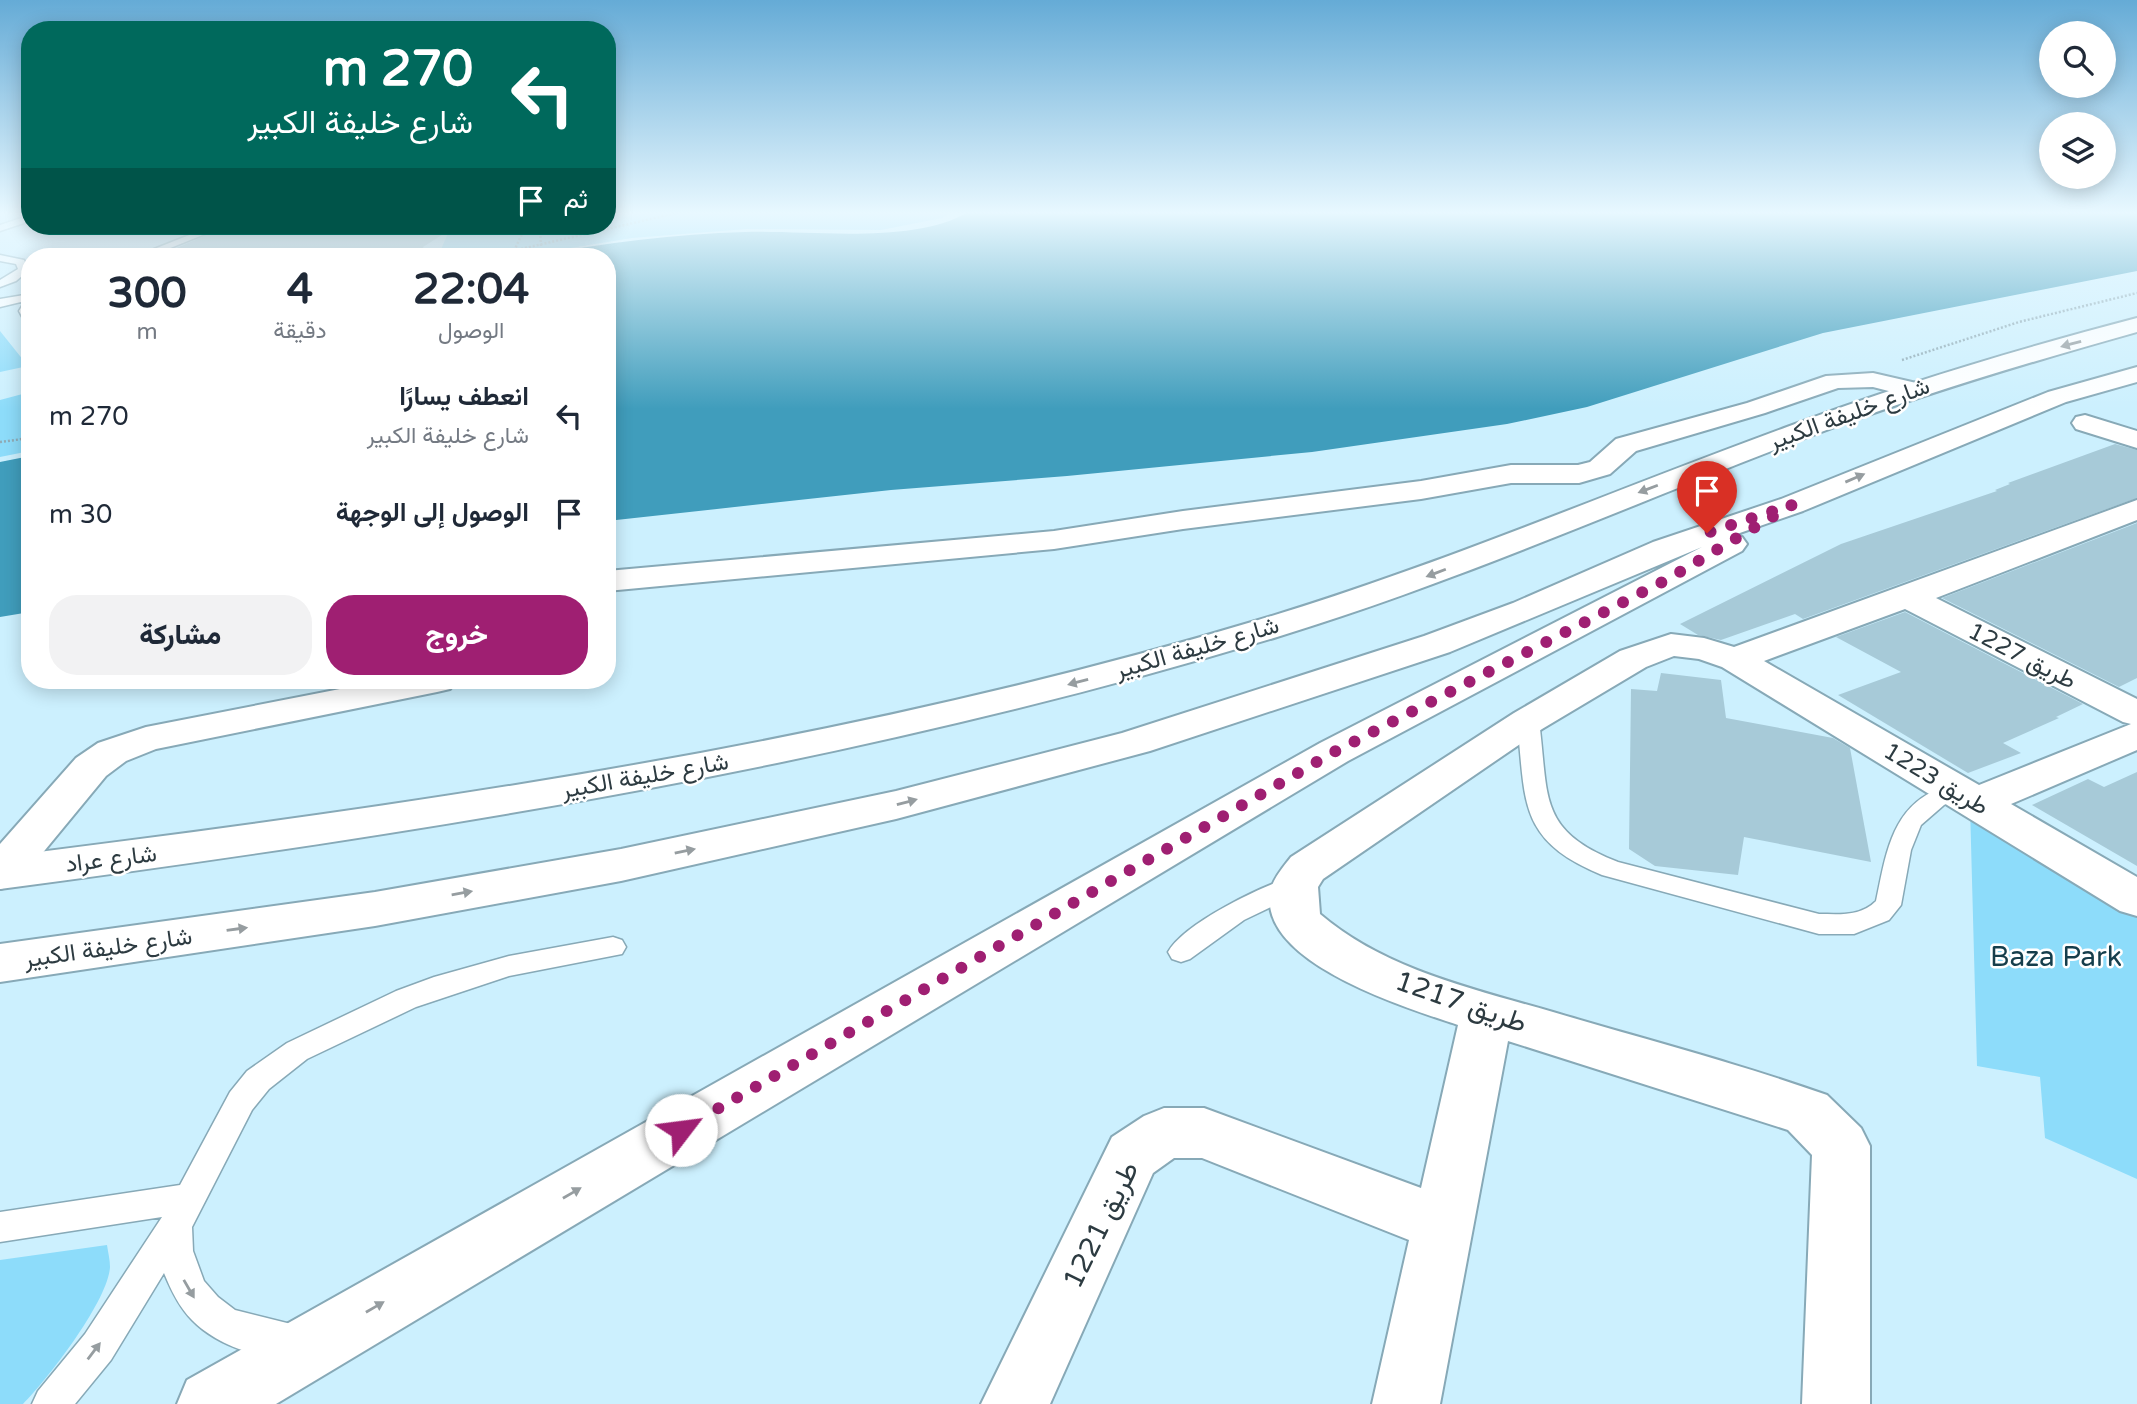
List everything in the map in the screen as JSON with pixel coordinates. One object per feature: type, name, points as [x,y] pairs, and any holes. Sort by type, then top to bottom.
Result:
[{"type":"main road","name":"شارع خليفة الكبير","points":[[223,844],[513,800],[821,744],[1078,682],[1262,630],[1409,583],[1790,434],[1972,371],[2137,326]]},
{"type":"main road","name":"شارع خليفة الكبير","points":[[0,964],[375,909],[621,865],[896,805],[1136,742],[1437,644],[1525,610],[1664,549],[1792,505],[2057,397],[2137,374]]},
{"type":"main road","points":[[616,580],[1054,540],[1183,520],[1408,492],[1511,474],[1579,474],[1600,468],[1626,445],[1845,379],[1880,381],[1916,390]]},
{"type":"main road","points":[[2085,423],[2137,440]]},
{"type":"main road","name":"شارع خليفة الكبير","points":[[211,1404],[1334,752],[1668,579],[1792,505]]},
{"type":"main road","points":[[1735,659],[1908,597],[2137,509]]},
{"type":"main road","name":"طريق 1227","points":[[1908,597],[2137,714]]},
{"type":"main road","name":"طريق 1223","points":[[1528,721],[1633,659],[1671,645],[1691,646],[1735,659],[2137,899]]},
{"type":"main road","points":[[1,873],[91,767],[124,746],[146,739],[397,689]]},
{"type":"main road","points":[[1295,886],[1307,868],[1528,721]]},
{"type":"main road","points":[[1966,796],[2137,735]]},
{"type":"main road","name":"شارع عراد","points":[[1,873],[223,844]]},
{"type":"main road","name":"طريق 1217","points":[[1295,886],[1294,905],[1299,924],[1328,948],[1391,979],[1488,1013],[1807,1112],[1841,1146],[1836,1404]]},
{"type":"main road","points":[[1406,1404],[1488,1013]]},
{"type":"main road","name":"طريق 1221","points":[[1015,1404],[1132,1155],[1164,1133],[1203,1133],[1442,1224]]},
{"type":"lane","points":[[0,303],[21,299]]},
{"type":"lane","points":[[1528,721],[1542,821],[1551,835],[1567,849],[1588,861],[1611,869],[1819,924],[1854,924],[1881,913],[1888,905],[1907,825],[1926,804],[1966,796]]},
{"type":"lane","points":[[1181,952],[1206,930],[1235,912],[1295,886]]},
{"type":"lane","points":[[51,1404],[98,1347],[182,1211],[241,1101],[258,1080],[297,1051],[406,999],[455,981],[509,966],[613,947]]},
{"type":"lane","points":[[182,1211],[174,1250],[180,1273],[191,1294],[206,1312],[228,1326],[255,1336],[318,1340]]},
{"type":"lane","points":[[0,1227],[182,1211]]},
{"type":"path","points":[[1845,379],[2019,322],[2137,293]]},
{"type":"path","points":[[0,442],[21,439]]},
{"type":"green space","points":[[0,331],[21,357],[21,368],[0,372]]},
{"type":"green space","points":[[21,394],[21,453],[0,457],[0,400]]},
{"type":"green space","name":"Baza Park","points":[[1970,806],[2137,910],[2137,1179],[2045,1138],[2040,1077],[1977,1066]]},
{"type":"green space","points":[[107,1245],[110,1267],[107,1282],[75,1339],[23,1404],[0,1404],[0,1260]]},
{"type":"shaded area","points":[[616,278],[2104,278],[1823,333],[1587,407],[1507,424],[1312,452],[891,490],[616,520]]},
{"type":"shaded area","points":[[21,458],[21,614],[0,617],[0,462]]},
{"type":"building","points":[[2115,444],[2137,450],[2137,498],[1803,619],[1795,614],[1721,640],[1698,635],[1680,624],[1841,544],[1997,491],[1995,490],[2010,484],[2008,483]]},
{"type":"building","points":[[2137,523],[2137,678],[2119,687],[1942,598]]},
{"type":"building","points":[[1905,612],[2083,704],[2003,743],[2021,753],[1968,773],[1838,695],[1901,672],[1836,637]]},
{"type":"building","points":[[1661,673],[1721,680],[1726,718],[1833,738],[1850,748],[1871,862],[1744,837],[1738,875],[1655,866],[1629,849],[1631,689],[1657,691]]},
{"type":"building","points":[[2137,772],[2137,866],[2032,805],[2088,779],[2104,787]]},
{"type":"route","points":[[681,1130],[1334,752],[1715,554],[1792,505],[1707,533]]}]
